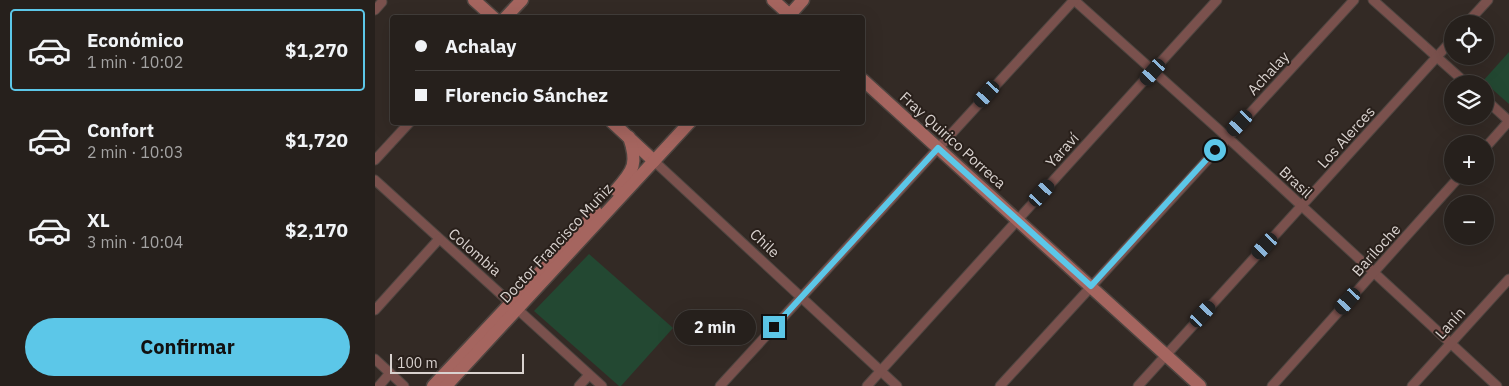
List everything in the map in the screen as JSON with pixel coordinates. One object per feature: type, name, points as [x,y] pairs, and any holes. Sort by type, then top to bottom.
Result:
[{"type":"main road","points":[[474,0],[491,15]]},
{"type":"main road","points":[[508,15],[521,0]]},
{"type":"main road","points":[[773,0],[788,15]]},
{"type":"main road","points":[[792,15],[803,0]]},
{"type":"main road","name":"Fray Quirico Porreca","points":[[865,82],[1200,386]]},
{"type":"main road","name":"Chile","points":[[615,125],[654,161]]},
{"type":"main road","name":"Doctor Francisco Muñiz","points":[[433,386],[515,306],[687,125]]},
{"type":"main road","name":"Doctor Francisco Muñiz","points":[[448,385],[626,179],[634,166],[634,152],[629,137]]},
{"type":"street","name":"Brasil","points":[[1074,0],[1227,137],[1497,386]]},
{"type":"street","points":[[720,386],[1074,0]]},
{"type":"street","name":"Yaraví","points":[[867,386],[1217,0]]},
{"type":"street","name":"Achalay","points":[[1000,386],[1354,0]]},
{"type":"street","points":[[1373,0],[1457,75]]},
{"type":"street","points":[[1474,15],[1487,0]]},
{"type":"street","points":[[375,10],[382,2]]},
{"type":"street","name":"Los Alerces","points":[[1138,386],[1444,49]]},
{"type":"street","points":[[1494,108],[1509,121],[1494,138]]},
{"type":"street","points":[[375,160],[406,125]]},
{"type":"street","name":"Chile","points":[[654,161],[897,386]]},
{"type":"street","name":"Colombia","points":[[375,180],[602,386]]},
{"type":"street","name":"Bariloche","points":[[1273,386],[1452,185]]},
{"type":"street","points":[[375,310],[439,239]]},
{"type":"street","name":"Lanín","points":[[1412,386],[1509,279]]},
{"type":"street","points":[[375,359],[404,386]]},
{"type":"street","points":[[379,386],[390,373]]},
{"type":"street","points":[[579,386],[589,374]]},
{"type":"green space","points":[[1509,52],[1509,104],[1494,91],[1494,75],[1488,75]]},
{"type":"green space","points":[[589,254],[673,328],[621,386],[534,311]]},
{"type":"route","points":[[774,327],[938,148],[1091,286],[1215,150]]}]
